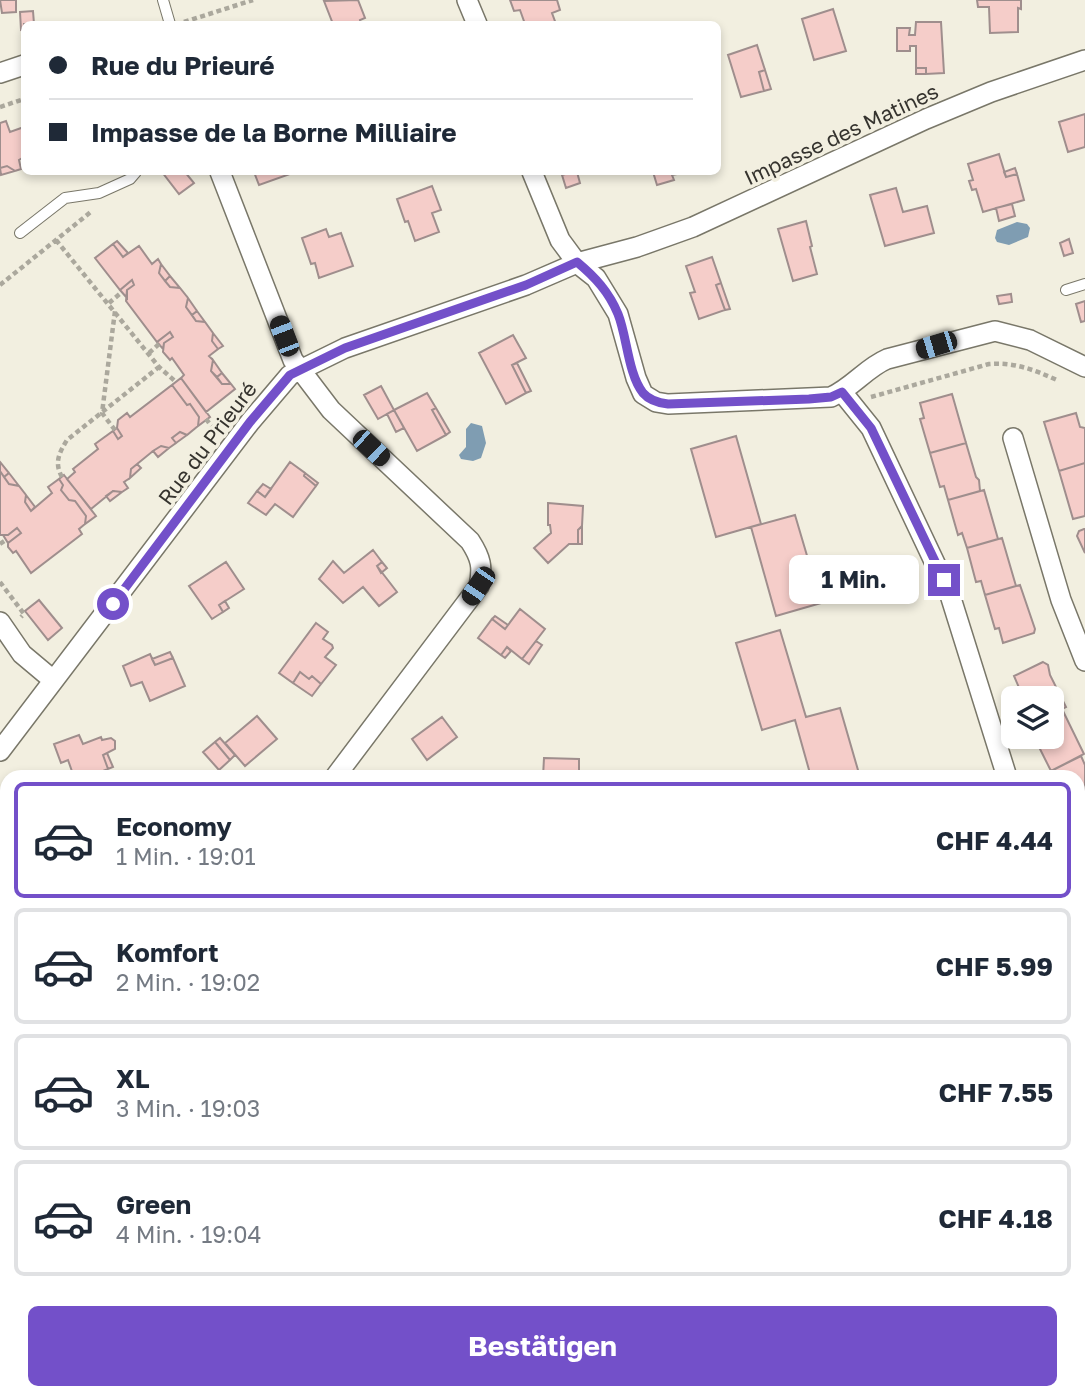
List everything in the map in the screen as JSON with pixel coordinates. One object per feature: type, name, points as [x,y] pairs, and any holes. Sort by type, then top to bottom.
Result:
[{"type":"street","points":[[467,0],[476,21]]},
{"type":"street","name":"Impasse des Matines","points":[[577,262],[637,247],[693,227],[926,118],[991,92],[1085,61]]},
{"type":"street","points":[[0,73],[21,66]]},
{"type":"street","points":[[221,175],[293,360],[331,410],[470,541],[480,558],[482,569],[478,586],[340,770]]},
{"type":"street","points":[[533,175],[560,240],[577,262],[596,278],[618,314],[643,394],[656,402],[668,404],[847,398],[871,428],[950,595],[1005,770]]},
{"type":"street","name":"Rue du Prieuré","points":[[0,751],[284,381],[300,369],[345,348],[526,285],[577,262]]},
{"type":"street","points":[[847,398],[873,365],[936,345],[995,331],[1030,340],[1085,367]]},
{"type":"street","points":[[1013,438],[1058,587],[1083,650]]},
{"type":"street","points":[[0,622],[23,654],[53,680]]},
{"type":"lane","points":[[163,0],[169,21]]},
{"type":"lane","points":[[20,233],[65,198],[99,193],[133,175]]},
{"type":"lane","points":[[1066,290],[1085,284]]},
{"type":"path","points":[[186,21],[253,0]]},
{"type":"path","points":[[0,107],[21,100]]},
{"type":"path","points":[[0,285],[99,205],[119,184]]},
{"type":"path","points":[[56,240],[159,367],[176,382]]},
{"type":"path","points":[[109,303],[122,292]]},
{"type":"path","points":[[115,310],[102,413],[115,430]]},
{"type":"path","points":[[149,353],[159,344]]},
{"type":"path","points":[[847,398],[989,364],[1009,363],[1063,383]]},
{"type":"path","points":[[61,477],[57,469],[59,453],[66,440],[159,367]]},
{"type":"path","points":[[0,544],[6,540]]},
{"type":"water","points":[[1017,222],[1027,224],[1030,228],[1028,237],[1009,245],[997,242],[997,230]]},
{"type":"water","points":[[471,423],[482,426],[486,443],[481,458],[473,461],[461,459],[459,455],[466,447],[466,429]]},
{"type":"building","points":[[0,0],[16,0],[16,12],[2,13]]},
{"type":"building","points":[[358,0],[365,18],[360,21],[332,21],[324,1]]},
{"type":"building","points":[[510,0],[557,0],[560,10],[552,13],[555,21],[524,21],[520,10],[514,11]]},
{"type":"building","points":[[977,0],[1021,0],[1021,9],[1018,8],[1018,32],[990,33],[989,7],[978,7]]},
{"type":"building","points":[[833,9],[846,51],[814,60],[802,19]]},
{"type":"building","points":[[33,11],[34,21],[21,21],[21,30],[20,12]]},
{"type":"building","points":[[916,22],[941,22],[944,73],[926,74],[926,68],[916,68],[916,46],[910,46],[910,51],[897,51],[897,28],[910,28],[909,35],[915,35]]},
{"type":"building","points":[[757,45],[765,70],[759,72],[764,91],[741,97],[728,55]]},
{"type":"building","points":[[916,68],[926,68],[926,74],[916,74]]},
{"type":"building","points":[[765,70],[771,89],[764,91],[759,72]]},
{"type":"building","points":[[1085,114],[1085,147],[1068,152],[1059,122]]},
{"type":"building","points":[[6,121],[10,132],[21,128],[21,169],[15,171],[7,166],[0,168],[0,123]]},
{"type":"building","points":[[999,154],[1006,177],[1017,174],[1024,200],[983,212],[976,189],[972,190],[969,181],[973,180],[968,164]]},
{"type":"building","points":[[7,166],[15,171],[1,175],[0,168]]},
{"type":"building","points":[[1015,168],[1017,174],[1006,177],[1004,172]]},
{"type":"building","points":[[164,175],[187,175],[194,183],[179,194]]},
{"type":"building","points":[[255,175],[287,175],[259,185]]},
{"type":"building","points":[[562,175],[578,175],[580,183],[566,188]]},
{"type":"building","points":[[654,175],[672,175],[674,180],[657,185]]},
{"type":"building","points":[[432,186],[441,210],[432,213],[439,232],[415,241],[397,199]]},
{"type":"building","points":[[896,188],[903,212],[927,206],[934,233],[885,246],[870,195]]},
{"type":"building","points":[[1012,204],[1015,216],[999,221],[996,208]]},
{"type":"building","points":[[806,221],[817,274],[793,281],[778,229]]},
{"type":"building","points":[[326,229],[329,237],[341,233],[353,266],[319,278],[315,263],[311,264],[302,238]]},
{"type":"building","points":[[1069,239],[1073,253],[1064,256],[1060,243]]},
{"type":"building","points":[[117,241],[128,253],[123,257],[113,244]]},
{"type":"building","points":[[113,244],[123,257],[139,246],[152,264],[158,259],[161,264],[159,273],[170,287],[180,288],[188,298],[186,307],[196,321],[205,322],[213,333],[212,341],[218,349],[209,356],[213,360],[211,371],[222,384],[231,384],[235,389],[206,412],[181,378],[184,375],[172,358],[170,360],[163,352],[164,343],[173,337],[170,332],[157,342],[126,301],[127,290],[134,285],[132,280],[120,290],[95,258]]},
{"type":"building","points":[[712,257],[721,283],[716,285],[725,310],[699,319],[690,293],[695,292],[686,266]]},
{"type":"building","points":[[161,264],[170,276],[165,281],[159,273]]},
{"type":"building","points":[[170,276],[180,288],[170,287],[165,281]]},
{"type":"building","points":[[132,280],[134,285],[127,290],[127,298],[120,290]]},
{"type":"building","points":[[721,283],[730,309],[725,310],[716,285]]},
{"type":"building","points":[[1011,294],[1012,302],[999,304],[997,296]]},
{"type":"building","points":[[188,298],[197,311],[192,315],[186,307]]},
{"type":"building","points":[[1085,301],[1085,321],[1081,322],[1076,304]]},
{"type":"building","points":[[197,311],[205,322],[196,321],[192,315]]},
{"type":"building","points":[[170,332],[173,337],[164,343],[163,349],[157,342]]},
{"type":"building","points":[[213,333],[223,346],[218,349],[212,341]]},
{"type":"building","points":[[513,335],[526,358],[512,365],[526,393],[506,404],[479,353]]},
{"type":"building","points":[[213,360],[222,373],[217,377],[211,371]]},
{"type":"building","points":[[517,363],[531,391],[526,393],[512,365]]},
{"type":"building","points":[[222,373],[231,384],[222,384],[217,377]]},
{"type":"building","points":[[181,378],[210,417],[198,426],[199,417],[172,385]]},
{"type":"building","points":[[172,385],[199,417],[198,426],[187,435],[180,432],[172,438],[176,443],[169,448],[161,446],[153,451],[131,469],[130,478],[124,482],[128,488],[122,492],[113,491],[91,509],[67,479],[75,472],[73,469],[98,449],[95,444],[113,431],[118,439],[122,436],[117,428],[118,420],[127,413],[130,417]]},
{"type":"building","points":[[381,386],[394,410],[378,419],[364,395]]},
{"type":"building","points":[[427,393],[436,408],[432,410],[446,435],[417,451],[394,410]]},
{"type":"building","points":[[952,394],[966,443],[930,453],[920,419],[924,418],[920,403]]},
{"type":"building","points":[[436,408],[450,432],[446,435],[432,410]]},
{"type":"building","points":[[394,410],[404,428],[396,432],[387,414]]},
{"type":"building","points":[[1076,413],[1080,427],[1085,428],[1085,463],[1059,471],[1044,422]]},
{"type":"building","points":[[117,428],[122,436],[118,439],[113,431]]},
{"type":"building","points":[[180,432],[187,435],[176,443],[172,438]]},
{"type":"building","points":[[736,436],[761,524],[716,537],[691,449]]},
{"type":"building","points":[[966,443],[979,480],[980,491],[948,500],[944,486],[940,487],[930,453]]},
{"type":"building","points":[[161,446],[169,448],[158,457],[153,451]]},
{"type":"building","points":[[0,462],[9,473],[4,477],[0,471]]},
{"type":"building","points":[[290,462],[316,486],[293,517],[275,504],[266,515],[248,503],[257,491],[265,497]]},
{"type":"building","points":[[1085,463],[1085,516],[1073,519],[1059,471]]},
{"type":"building","points":[[137,464],[141,468],[130,478],[131,469]]},
{"type":"building","points":[[0,471],[9,484],[19,486],[26,495],[25,502],[31,511],[52,493],[48,487],[59,479],[63,485],[61,490],[69,500],[75,501],[86,516],[85,524],[79,529],[82,534],[31,573],[16,551],[13,553],[8,547],[8,543],[21,533],[17,528],[8,535],[0,535]]},
{"type":"building","points":[[9,473],[19,486],[9,484],[4,477]]},
{"type":"building","points":[[305,473],[318,483],[316,486],[304,476]]},
{"type":"building","points":[[64,475],[96,516],[85,524],[86,516],[75,501],[69,500],[61,490],[63,485],[59,479]]},
{"type":"building","points":[[263,484],[271,489],[265,497],[257,491]]},
{"type":"building","points":[[984,490],[998,539],[967,548],[962,533],[958,535],[948,500]]},
{"type":"building","points":[[113,491],[122,492],[110,501],[106,496]]},
{"type":"building","points":[[26,495],[35,507],[31,511],[25,502]]},
{"type":"building","points":[[548,503],[583,506],[578,544],[569,544],[548,563],[534,548],[551,533],[548,525]]},
{"type":"building","points":[[795,515],[821,603],[776,616],[751,527]]},
{"type":"building","points":[[582,526],[582,544],[578,544],[578,530]]},
{"type":"building","points":[[17,528],[21,533],[8,543],[3,535],[8,535]]},
{"type":"building","points":[[1085,529],[1085,553],[1077,536],[1079,531]]},
{"type":"building","points":[[1002,538],[1016,586],[985,595],[981,581],[976,582],[967,548]]},
{"type":"building","points":[[373,550],[382,562],[377,566],[397,592],[379,606],[363,587],[343,603],[319,579],[333,561],[344,573]]},
{"type":"building","points":[[226,562],[244,589],[219,605],[223,612],[212,619],[189,586]]},
{"type":"building","points":[[382,562],[387,568],[381,573],[377,566]]},
{"type":"building","points":[[1020,585],[1034,633],[1003,643],[999,628],[995,629],[985,595]]},
{"type":"building","points":[[39,600],[62,628],[48,640],[25,611]]},
{"type":"building","points":[[225,601],[229,608],[223,612],[219,605]]},
{"type":"building","points":[[520,609],[545,629],[522,659],[507,647],[501,655],[478,638],[492,619],[505,629]]},
{"type":"building","points":[[495,616],[508,625],[505,629],[492,619]]},
{"type":"building","points":[[316,623],[328,632],[323,639],[333,648],[325,657],[336,665],[321,684],[312,676],[309,679],[300,672],[293,683],[279,673]]},
{"type":"building","points":[[780,630],[806,717],[840,708],[858,770],[809,770],[795,720],[762,730],[736,643]]},
{"type":"building","points":[[536,641],[542,645],[529,664],[522,659]]},
{"type":"building","points":[[507,647],[511,651],[505,658],[501,655]]},
{"type":"building","points":[[170,652],[173,658],[155,665],[152,659]]},
{"type":"building","points":[[150,654],[155,665],[173,658],[185,686],[150,701],[142,682],[131,686],[123,666]]},
{"type":"building","points":[[1043,662],[1048,665],[1056,686],[1018,686],[1014,676]]},
{"type":"building","points":[[300,672],[309,679],[312,676],[321,684],[312,696],[293,683]]},
{"type":"building","points":[[1064,713],[1084,754],[1050,770],[1040,749],[1064,749]]},
{"type":"building","points":[[257,716],[277,739],[245,766],[225,743]]},
{"type":"building","points":[[442,717],[457,737],[427,760],[412,739]]},
{"type":"building","points":[[79,735],[83,744],[101,737],[102,740],[111,738],[115,741],[115,749],[103,755],[108,769],[72,770],[68,760],[61,763],[54,744]]},
{"type":"building","points":[[220,738],[235,755],[230,760],[215,742]]},
{"type":"building","points":[[215,742],[230,760],[219,770],[203,752]]},
{"type":"building","points":[[107,753],[113,767],[108,769],[103,755]]},
{"type":"building","points":[[1081,756],[1085,765],[1085,770],[1053,770]]},
{"type":"building","points":[[544,758],[579,759],[579,770],[543,770]]},
{"type":"route","points":[[113,604],[250,422],[290,375],[345,348],[526,285],[577,262],[596,278],[618,314],[636,378],[643,394],[656,402],[668,404],[809,399],[831,397],[842,392],[871,428],[944,580]]}]
